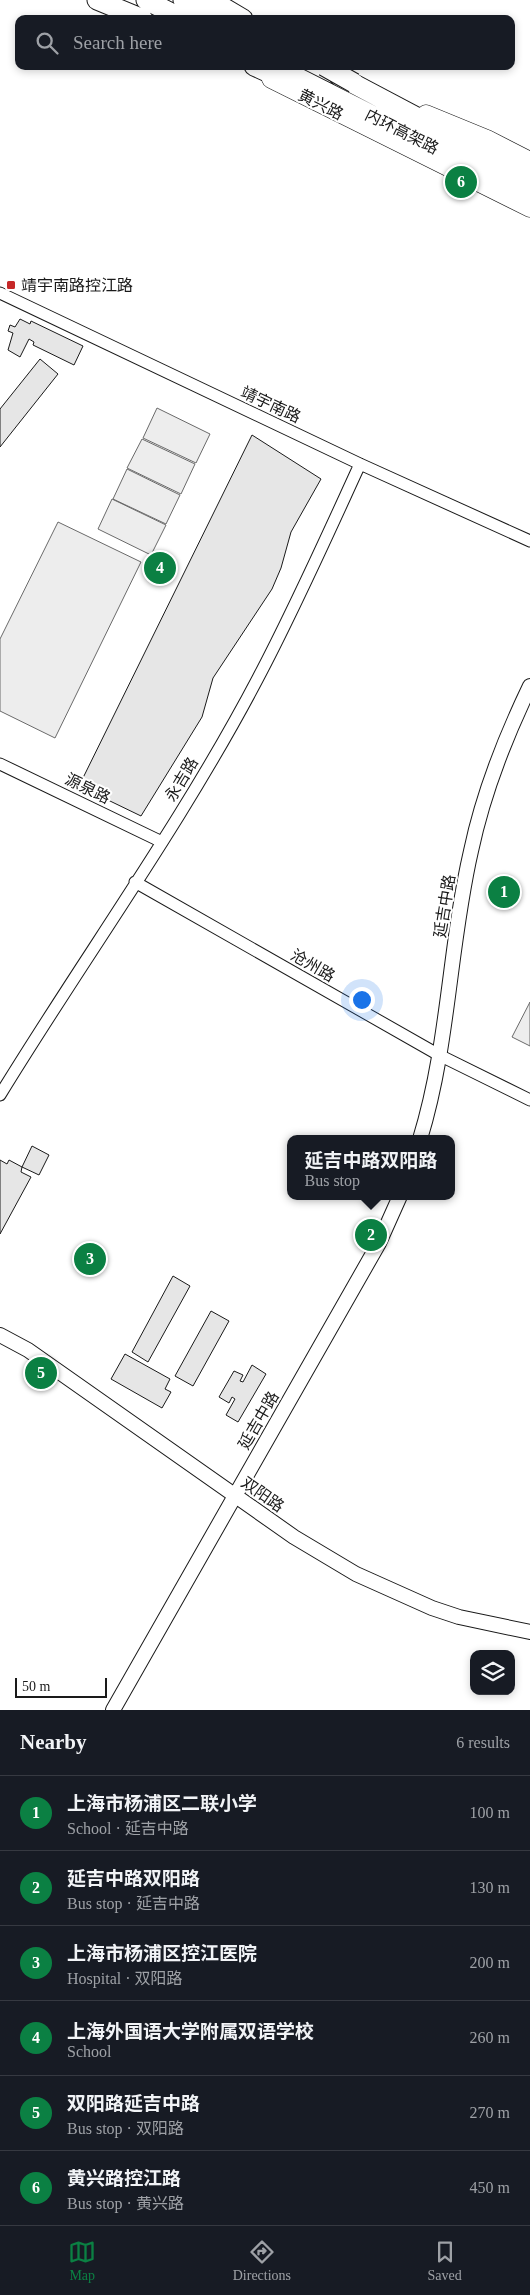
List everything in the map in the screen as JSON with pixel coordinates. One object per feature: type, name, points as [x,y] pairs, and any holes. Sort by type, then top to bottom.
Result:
[{"type":"highway","points":[[97,0],[133,15]]},
{"type":"highway","points":[[146,0],[175,15]]},
{"type":"highway","points":[[183,0],[211,15]]},
{"type":"highway","points":[[211,0],[235,15]]},
{"type":"highway","points":[[263,70],[407,134]]},
{"type":"highway","name":"内环高架路","points":[[283,70],[530,195]]},
{"type":"highway","name":"内环高架路","points":[[327,70],[354,82],[530,177]]},
{"type":"highway","points":[[332,70],[354,82]]},
{"type":"main road","points":[[108,0],[142,15]]},
{"type":"main road","points":[[194,0],[222,15]]},
{"type":"main road","name":"黄兴路","points":[[254,70],[530,208]]},
{"type":"main road","points":[[332,70],[384,97],[487,139],[530,161]]},
{"type":"street","name":"靖宇南路","points":[[0,293],[360,464],[530,541]]},
{"type":"street","name":"永吉路","points":[[0,1095],[162,842],[258,679],[360,464]]},
{"type":"street","name":"延吉中路","points":[[421,1135],[440,1055],[470,851],[488,787],[530,686]]},
{"type":"street","name":"源泉路","points":[[0,764],[162,842]]},
{"type":"street","name":"沧州路","points":[[135,882],[440,1055],[530,1100]]},
{"type":"street","name":"延吉中路","points":[[113,1710],[379,1243],[398,1200]]},
{"type":"street","name":"双阳路","points":[[0,1335],[28,1350],[294,1537],[356,1574],[432,1608],[459,1617],[530,1632]]},
{"type":"shaded area","points":[[157,408],[210,434],[196,463],[143,438]]},
{"type":"shaded area","points":[[142,439],[195,464],[181,494],[127,468]]},
{"type":"shaded area","points":[[127,469],[180,495],[166,524],[113,499]]},
{"type":"shaded area","points":[[112,499],[166,525],[151,555],[98,529]]},
{"type":"shaded area","points":[[58,522],[141,562],[55,738],[0,711],[0,639]]},
{"type":"shaded area","points":[[530,1002],[530,1046],[512,1037]]},
{"type":"building","points":[[20,319],[30,324],[31,321],[83,346],[74,365],[33,345],[34,342],[29,339],[20,357],[8,350],[13,333],[8,331],[10,325],[15,327]]},
{"type":"building","points":[[40,359],[58,374],[0,447],[0,409]]},
{"type":"building","points":[[252,435],[321,479],[291,532],[281,568],[272,589],[213,678],[202,717],[141,816],[79,786]]},
{"type":"building","points":[[32,1146],[49,1155],[39,1175],[22,1167]]},
{"type":"building","points":[[0,1160],[7,1164],[9,1160],[22,1167],[21,1172],[31,1177],[0,1234]]},
{"type":"building","points":[[173,1276],[190,1286],[148,1362],[132,1352]]},
{"type":"building","points":[[211,1311],[229,1321],[193,1386],[175,1376]]},
{"type":"building","points":[[125,1354],[170,1379],[165,1389],[171,1392],[162,1408],[111,1379]]},
{"type":"building","points":[[252,1365],[266,1374],[238,1422],[226,1415],[235,1399],[232,1397],[229,1403],[219,1397],[234,1371],[243,1375],[240,1381],[243,1382]]},
{"type":"place","name":"黄兴路控江路","points":[[461,182]]},
{"type":"place","name":"靖宇南路控江路","points":[[11,285]]},
{"type":"place","name":"上海外国语大学附属双语学校","points":[[160,568]]},
{"type":"place","name":"上海市杨浦区二联小学","points":[[504,892]]},
{"type":"place","name":"延吉中路双阳路","points":[[371,1235]]},
{"type":"place","name":"上海市杨浦区控江医院","points":[[90,1259]]},
{"type":"place","name":"双阳路延吉中路","points":[[41,1373]]}]
